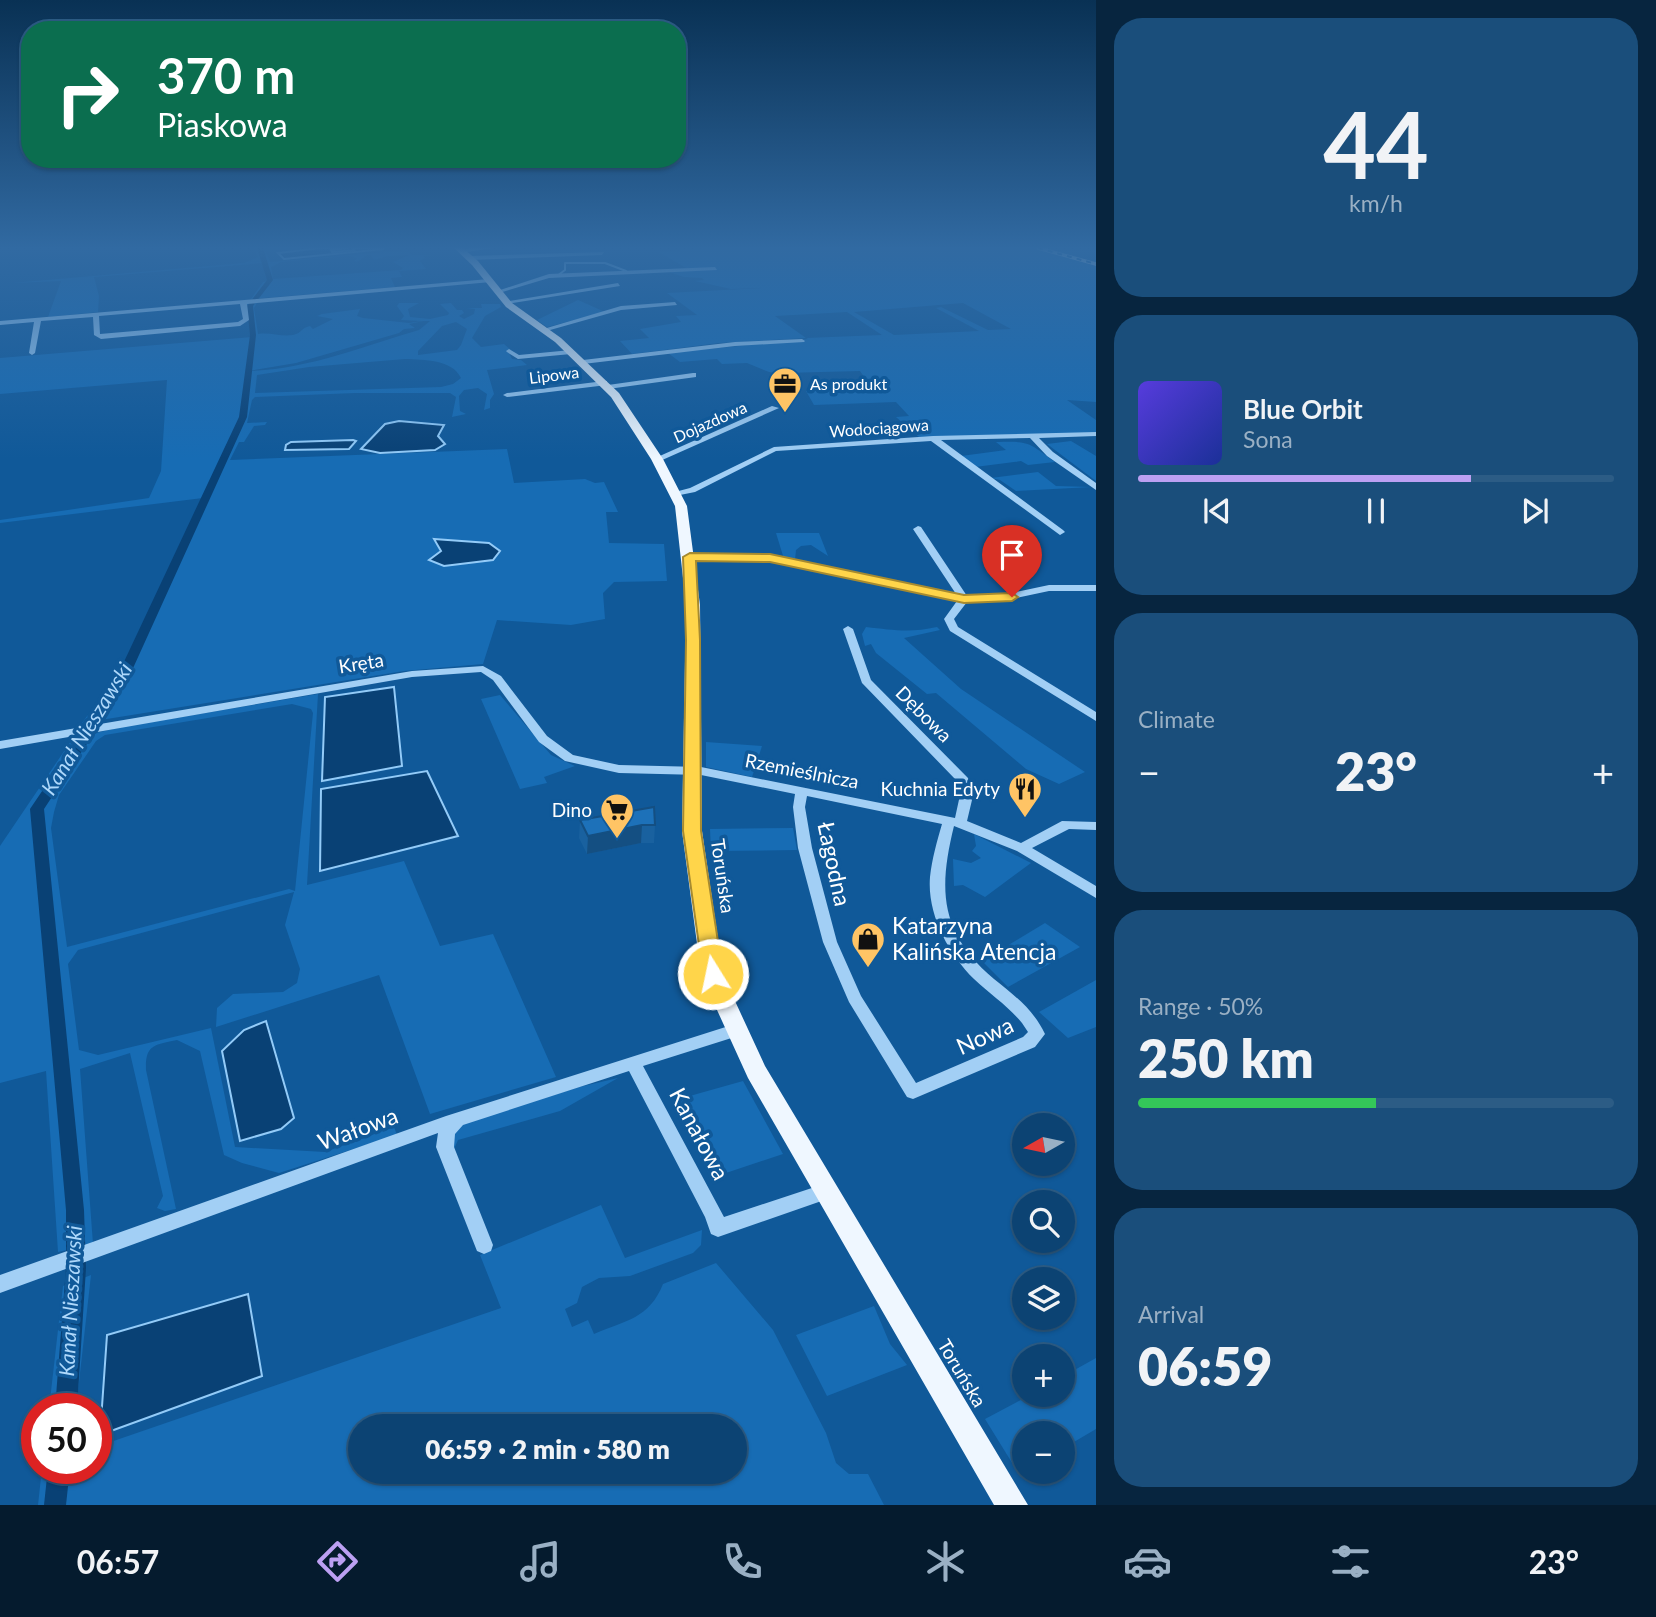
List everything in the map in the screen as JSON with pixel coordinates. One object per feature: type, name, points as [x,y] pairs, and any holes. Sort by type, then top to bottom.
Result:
[{"type":"main road","name":"Toruńska","points":[[527,318],[583,362],[626,409],[657,459],[684,514],[690,557],[693,640],[692,831],[711,966],[735,1030],[1012,1505]]},
{"type":"street","points":[[0,323],[58,318]]},
{"type":"street","points":[[96,318],[97,335],[101,337],[200,328],[246,322],[246,318]]},
{"type":"street","points":[[543,330],[585,318]]},
{"type":"street","points":[[32,353],[38,320]]},
{"type":"street","points":[[583,362],[734,344],[802,341]]},
{"type":"street","points":[[509,351],[518,357],[571,352]]},
{"type":"street","name":"Lipowa","points":[[507,395],[693,375]]},
{"type":"street","name":"Dojazdowa","points":[[657,459],[775,408]]},
{"type":"street","name":"Wodociągowa","points":[[675,493],[692,489],[774,449],[933,438],[1096,434]]},
{"type":"street","points":[[1033,436],[1050,454],[1096,487]]},
{"type":"street","points":[[933,438],[1060,532]]},
{"type":"street","points":[[918,529],[964,599]]},
{"type":"street","points":[[690,557],[770,558],[964,599],[1001,598],[1049,588],[1096,588]]},
{"type":"street","points":[[964,599],[949,619],[954,629],[1096,717]]},
{"type":"street","name":"Dębowa","points":[[848,629],[866,681],[962,778],[967,792],[965,810],[954,822]]},
{"type":"street","name":"Kręta","points":[[0,745],[359,683],[476,668],[490,671],[543,739],[569,758],[619,769],[692,770]]},
{"type":"street","name":"Rzemieślnicza","points":[[692,770],[954,822],[1022,848],[1096,894]]},
{"type":"street","name":"Łagodna","points":[[802,791],[799,807],[803,839],[830,942],[854,998],[913,1092]]},
{"type":"street","name":"Nowa","points":[[913,1092],[1028,1042],[1037,1034],[1029,1019],[970,965],[947,925],[940,906],[937,883],[954,822]]},
{"type":"street","points":[[1022,848],[1067,824],[1096,826]]},
{"type":"street","name":"Wałowa","points":[[0,1284],[458,1119],[735,1030]]},
{"type":"street","name":"Kanałowa","points":[[633,1063],[714,1215],[718,1228]]},
{"type":"street","points":[[458,1119],[447,1131],[445,1147],[484,1245]]},
{"type":"street","points":[[718,1228],[827,1191]]},
{"type":"shaded area","points":[[249,318],[256,318],[258,334],[289,335],[310,326],[313,329],[333,319],[329,318],[365,318],[409,323],[422,321],[401,320],[484,318],[472,338],[481,347],[504,344],[511,350],[508,351],[512,359],[521,360],[527,365],[487,370],[494,394],[490,400],[490,408],[484,410],[487,394],[478,388],[464,390],[459,396],[460,411],[466,414],[452,417],[456,397],[450,393],[255,397],[247,423],[267,422],[265,425],[254,426],[244,442],[239,442],[230,460],[507,449],[514,483],[585,479],[595,483],[604,482],[618,512],[606,512],[609,543],[664,544],[667,581],[614,582],[603,593],[605,619],[571,625],[497,620],[483,664],[404,671],[82,723],[127,662],[203,498],[0,523],[0,520],[149,498],[161,471],[167,380],[0,394],[0,358],[252,337]],"holes":[[[430,321],[419,330],[335,356],[270,370],[248,371],[296,363],[399,333],[404,329],[415,328],[409,324]],[[456,322],[467,329],[457,350],[418,355],[418,351],[442,326]],[[405,359],[444,364],[451,367],[461,378],[453,384],[441,387],[255,393],[257,375],[309,367]]]},
{"type":"shaded area","points":[[541,318],[581,318],[547,327],[537,320]]},
{"type":"shaded area","points":[[678,318],[778,318],[806,338],[719,343],[632,354],[620,341],[649,338],[640,329],[681,322]]},
{"type":"shaded area","points":[[856,318],[865,318],[894,335],[979,331],[955,318],[964,318],[988,330],[1011,329],[991,318],[1096,318],[1096,402],[1067,400],[1096,420],[1096,433],[920,438],[896,417],[909,416],[896,402],[814,405],[806,391],[873,390],[860,371],[769,372],[747,363],[722,364],[717,359],[680,362],[668,353],[808,339],[806,338],[882,335]]},
{"type":"shaded area","points":[[399,421],[444,425],[438,436],[445,444],[435,450],[380,453],[361,449],[385,424]]},
{"type":"shaded area","points":[[356,441],[349,449],[285,450],[286,445],[291,442]]},
{"type":"shaded area","points":[[1071,441],[1096,456],[1096,481],[1047,444]]},
{"type":"shaded area","points":[[996,442],[1028,444],[1055,462],[1028,465],[1021,461],[975,467],[961,456],[1006,450]]},
{"type":"shaded area","points":[[1038,472],[1056,486],[1091,487],[1016,491],[1000,480],[991,478]]},
{"type":"shaded area","points":[[776,533],[819,533],[828,556],[811,545],[801,546],[796,550],[795,560],[784,559]]},
{"type":"shaded area","points":[[434,539],[489,543],[500,551],[493,560],[444,566],[429,560],[441,551]]},
{"type":"shaded area","points":[[866,627],[910,630],[937,627],[940,630],[904,638],[961,689],[1085,772],[1059,784],[1026,769],[936,693],[927,694],[876,653],[871,644],[865,646],[862,634]]},
{"type":"shaded area","points":[[394,687],[402,766],[322,781],[325,697]]},
{"type":"shaded area","points":[[318,694],[307,885],[404,861],[440,946],[493,934],[556,1077],[430,1114],[379,975],[216,1027],[217,1008],[233,994],[283,992],[297,983],[300,969],[285,925],[294,892],[78,950],[68,964],[79,1050],[98,1055],[211,1028],[235,1147],[325,1152],[394,1127],[397,1135],[279,1173],[242,1163],[224,1155],[200,1051],[177,1040],[157,1045],[147,1055],[146,1070],[176,1209],[165,1211],[157,1208],[163,1196],[130,1053],[80,1069],[93,1244],[58,1252],[46,1071],[0,1083],[0,846],[73,738],[127,726]],"holes":[[[292,704],[311,709],[313,713],[295,891],[289,889],[67,947],[51,828],[59,795],[96,741],[105,735]]]},
{"type":"shaded area","points":[[500,695],[551,755],[575,766],[544,777],[547,783],[520,789],[481,699]]},
{"type":"shaded area","points":[[706,742],[762,746],[752,777],[706,767]]},
{"type":"shaded area","points":[[427,771],[458,836],[320,871],[321,789]]},
{"type":"shaded area","points":[[793,828],[797,850],[711,851],[710,829]]},
{"type":"shaded area","points":[[974,834],[1031,863],[985,897],[963,885],[954,886],[953,859],[971,863],[981,858],[972,851],[976,846]]},
{"type":"shaded area","points":[[1045,923],[1080,947],[1008,987],[982,961]]},
{"type":"shaded area","points":[[1096,980],[1096,1027],[1068,1038],[1039,1012]]},
{"type":"shaded area","points":[[266,1021],[294,1118],[281,1129],[240,1141],[222,1051],[244,1030]]},
{"type":"shaded area","points":[[618,1078],[560,1111],[458,1140],[454,1149],[454,1132],[459,1124],[579,1087]]},
{"type":"shaded area","points":[[743,1081],[783,1154],[711,1178],[672,1101]]},
{"type":"shaded area","points":[[601,1205],[625,1258],[702,1230],[701,1245],[693,1253],[630,1276],[599,1278],[582,1287],[577,1303],[565,1309],[572,1327],[588,1320],[594,1334],[635,1317],[651,1305],[663,1284],[716,1263],[773,1330],[826,1433],[836,1463],[849,1474],[868,1474],[884,1505],[38,1505],[40,1484],[112,1484],[112,1442],[501,1308],[480,1255]]},
{"type":"shaded area","points":[[91,1275],[78,1393],[51,1393],[63,1286]]},
{"type":"shaded area","points":[[248,1294],[262,1376],[112,1431],[112,1393],[103,1393],[107,1335]]},
{"type":"shaded area","points":[[874,1306],[890,1344],[907,1365],[827,1396],[796,1335]]},
{"type":"shaded area","points":[[1096,1358],[1096,1429],[1075,1441],[1075,1421],[1012,1421],[1012,1463],[985,1419],[1012,1405],[1012,1407],[1075,1407],[1075,1370]]},
{"type":"building","points":[[654,807],[655,825],[642,825],[588,836],[580,820]]},
{"type":"waterway","name":"Kanał Nieszawski","points":[[67,1393],[76,1268],[75,1210],[37,809],[111,698],[128,666],[243,417],[253,335],[251,318]]},
{"type":"waterway","name":"Kanał Nieszawski","points":[[55,1505],[57,1484]]},
{"type":"place","name":"As produkt","points":[[785,414]]},
{"type":"place","name":"Kuchnia Edyty","points":[[1025,819]]},
{"type":"place","name":"Dino","points":[[617,840]]},
{"type":"place","name":"Katarzyna Kalińska Atencja","points":[[868,969]]},
{"type":"route","points":[[713,974],[692,831],[693,605],[690,557],[770,558],[964,599],[1012,597]]}]
